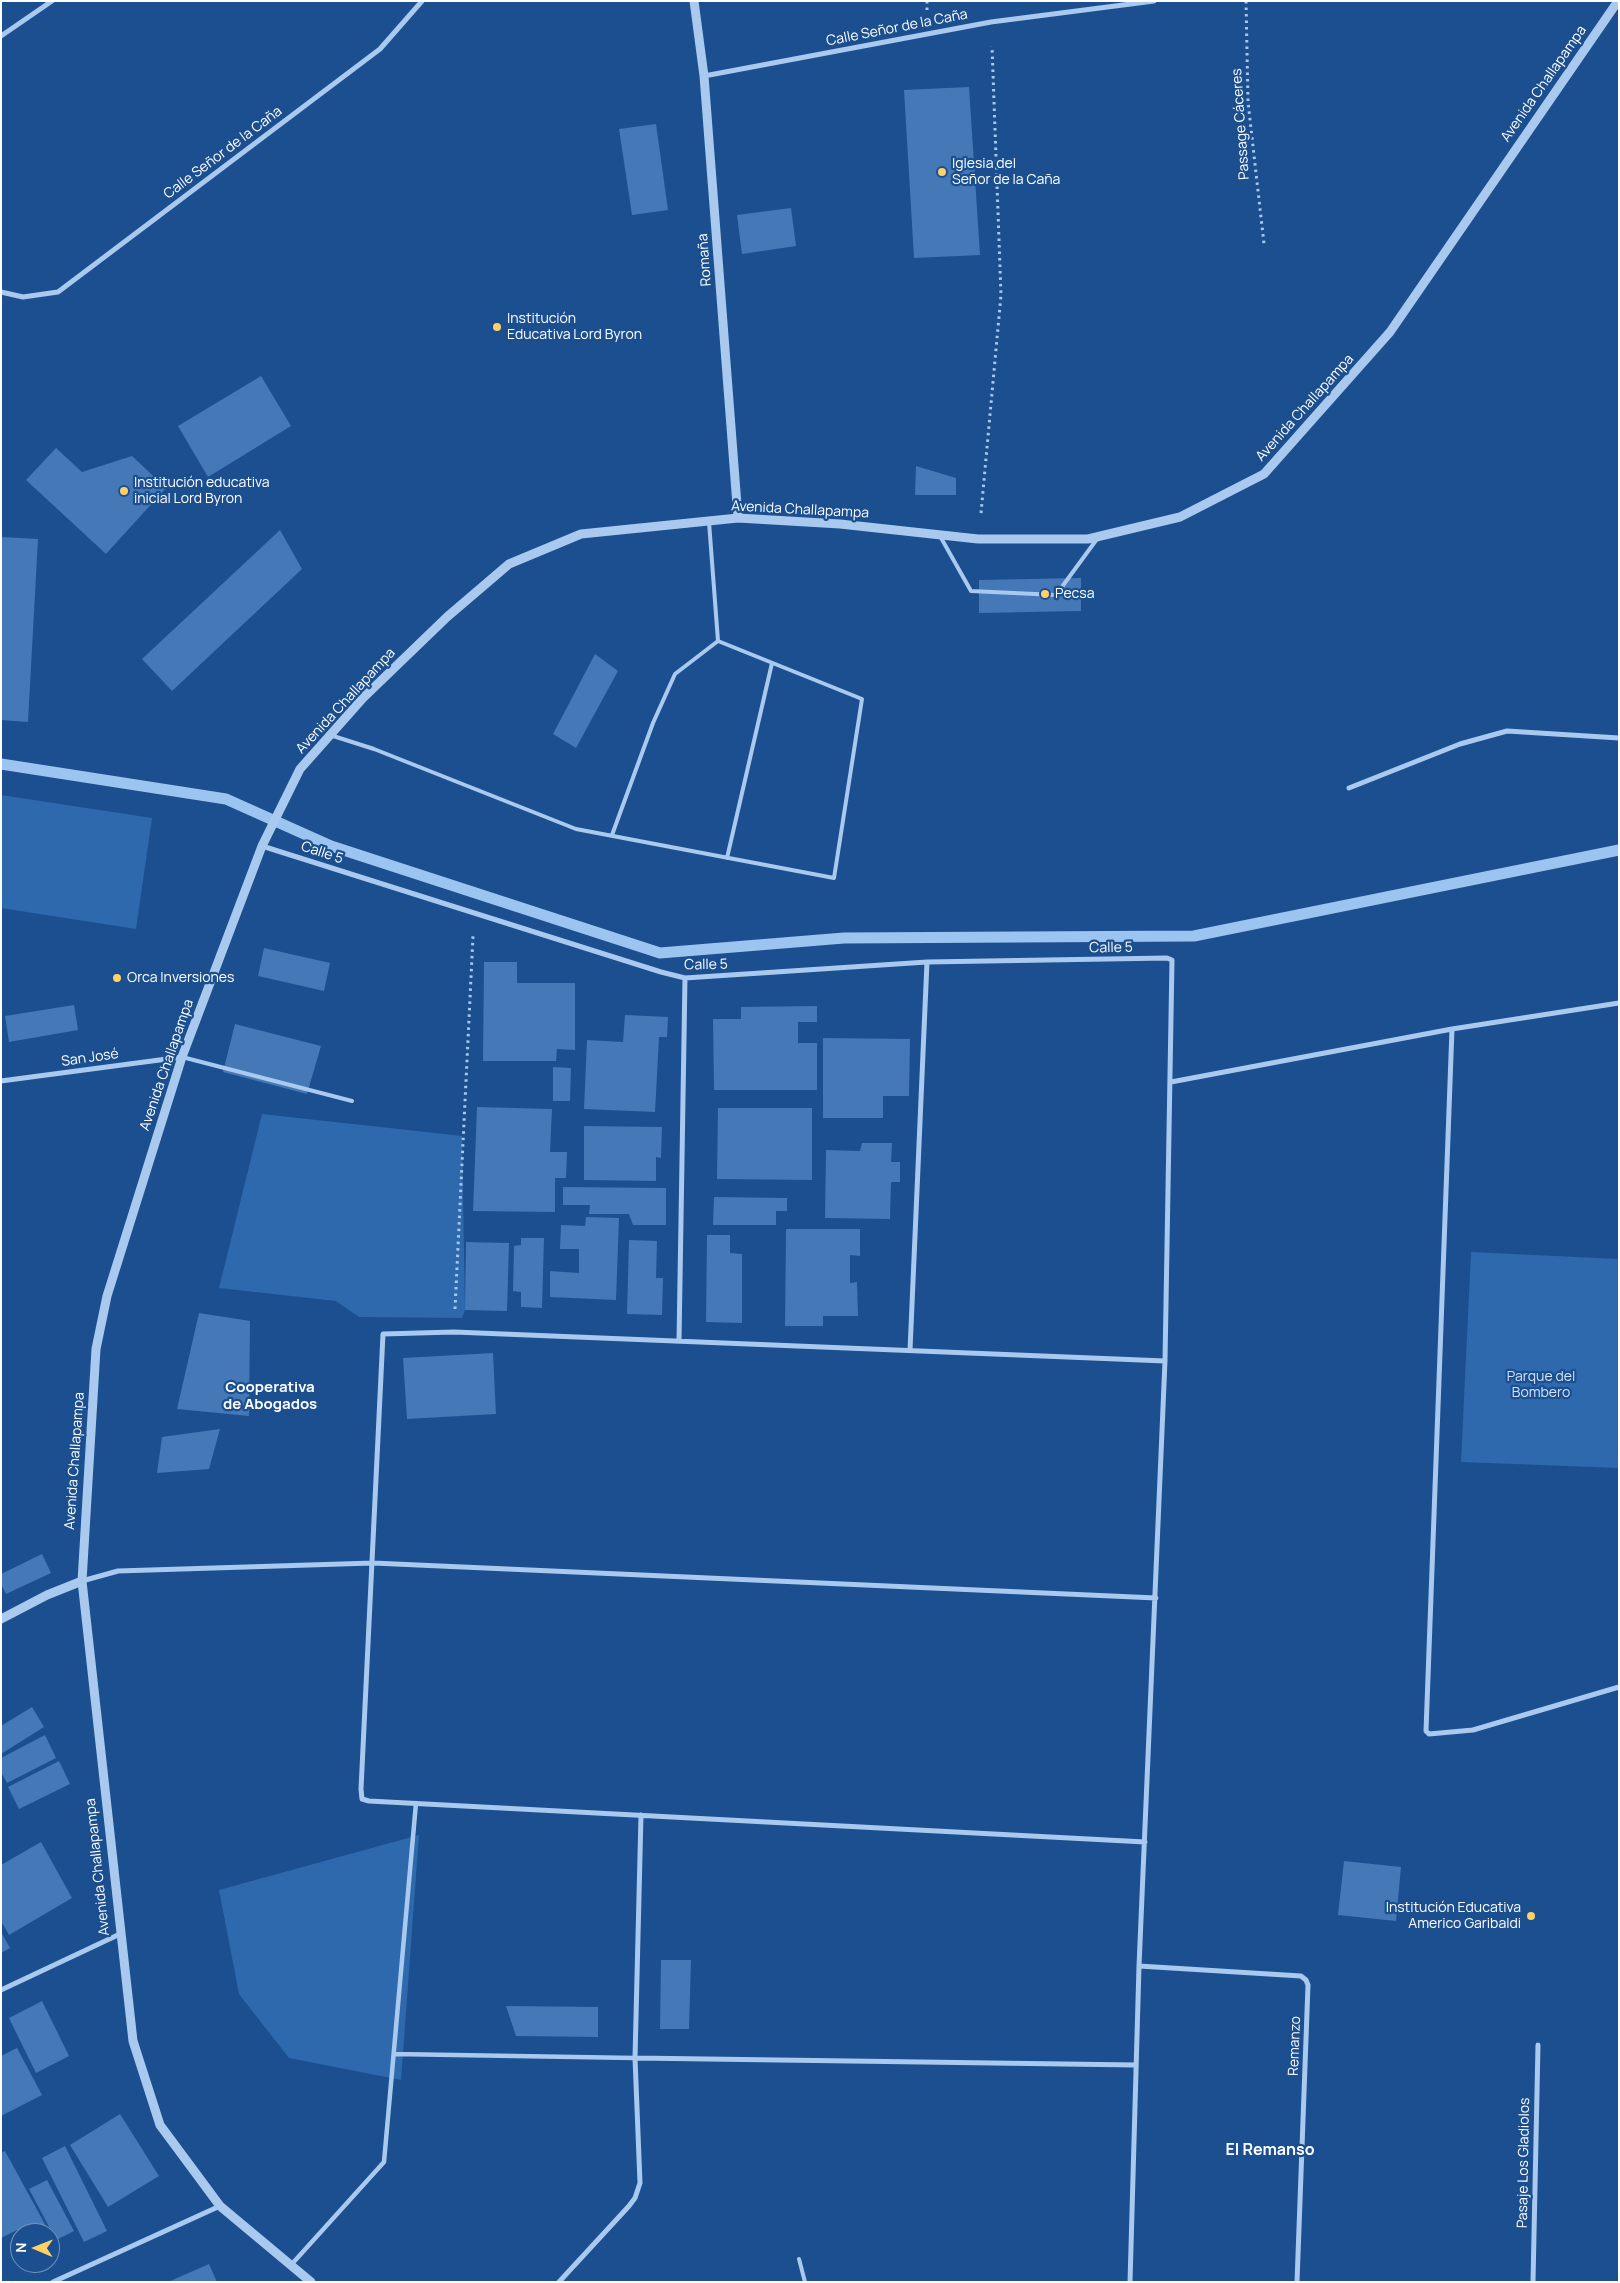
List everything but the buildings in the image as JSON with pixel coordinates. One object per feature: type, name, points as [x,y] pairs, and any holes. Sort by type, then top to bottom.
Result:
[{"type":"street","points":[[1,36],[52,1]]},
{"type":"street","name":"Calle Señor de la Caña","points":[[1,292],[23,297],[58,292],[380,49],[422,1]]},
{"type":"street","name":"Romaña","points":[[694,1],[704,76],[738,518]]},
{"type":"street","name":"Calle Señor de la Caña","points":[[704,76],[991,22],[1154,1]]},
{"type":"street","name":"Avenida Challapampa","points":[[311,2282],[220,2206],[160,2125],[133,2041],[82,1581],[96,1349],[107,1296],[182,1056],[262,846],[300,769],[363,698],[447,617],[509,564],[581,534],[738,518],[939,534],[978,539],[1088,539],[1180,517],[1264,474],[1390,332],[1616,2]]},
{"type":"street","points":[[1349,788],[1460,744],[1507,732],[1619,738]]},
{"type":"street","name":"Calle 5","points":[[262,846],[685,978],[927,962],[1170,959],[1172,962],[1171,1082]]},
{"type":"street","points":[[910,1350],[927,962]]},
{"type":"street","points":[[679,1341],[685,978]]},
{"type":"street","points":[[1130,2282],[1139,1966],[1165,1361],[1171,1082],[1452,1029],[1619,1003]]},
{"type":"street","points":[[1452,1029],[1426,1731],[1430,1734],[1491,1726],[1619,1686]]},
{"type":"street","name":"San José","points":[[1,1082],[182,1056]]},
{"type":"street","points":[[1145,1842],[365,1800],[361,1794],[383,1334],[454,1332],[1165,1361]]},
{"type":"street","points":[[1,1620],[47,1594],[82,1581],[118,1571],[372,1563],[1156,1598]]},
{"type":"street","points":[[290,2266],[384,2162],[416,1803]]},
{"type":"street","points":[[558,2282],[629,2206],[638,2192],[640,2174],[635,2058],[641,1815]]},
{"type":"street","points":[[1,1990],[120,1934]]},
{"type":"street","name":"Remanzo","points":[[1139,1966],[1301,1976],[1306,1980],[1308,1985],[1297,2282]]},
{"type":"street","name":"Pasaje Los Gladiolos","points":[[1534,2282],[1538,2045]]},
{"type":"street","points":[[394,2054],[1136,2065]]},
{"type":"street","points":[[53,2282],[220,2206]]},
{"type":"lane","points":[[709,520],[718,641]]},
{"type":"lane","points":[[939,534],[971,591],[1056,595],[1099,536]]},
{"type":"lane","points":[[330,735],[374,749],[576,829],[834,878],[862,699],[718,641]]},
{"type":"lane","points":[[612,836],[652,723],[675,674],[718,641]]},
{"type":"lane","points":[[727,858],[772,663]]},
{"type":"lane","points":[[182,1056],[352,1101]]},
{"type":"lane","points":[[799,2259],[805,2282]]},
{"type":"path","name":"Passage Cáceres","points":[[1246,1],[1248,102],[1264,244]]},
{"type":"path","points":[[978,539],[1001,295],[991,22]]},
{"type":"path","points":[[454,1332],[474,913]]},
{"type":"green space","points":[[1,795],[152,818],[136,929],[1,908]]},
{"type":"green space","points":[[262,1114],[462,1136],[465,1310],[462,1318],[359,1317],[336,1301],[219,1288]]},
{"type":"green space","name":"Parque del Bombero","points":[[1471,1252],[1619,1259],[1619,1468],[1461,1462]]},
{"type":"green space","points":[[419,1835],[401,2080],[289,2058],[239,1994],[219,1890]]},
{"type":"waterway","points":[[1,764],[226,799],[331,846],[660,953],[844,938],[1194,936],[1619,850]]},
{"type":"place","name":"Iglesia del Señor de la Caña","points":[[942,172]]},
{"type":"place","name":"Institución Educativa Lord Byron","points":[[497,327]]},
{"type":"place","name":"Institución educativa inicial Lord Byron","points":[[124,491]]},
{"type":"place","name":"Pecsa","points":[[1045,594]]},
{"type":"place","name":"Orca Inversiones","points":[[117,978]]},
{"type":"place","name":"Institución Educativa Americo Garibaldi","points":[[1531,1916]]},
{"type":"district","name":"Cooperativa de Abogados","points":[[270,1396]]},
{"type":"district","name":"El Remanso","points":[[1270,2151]]}]
